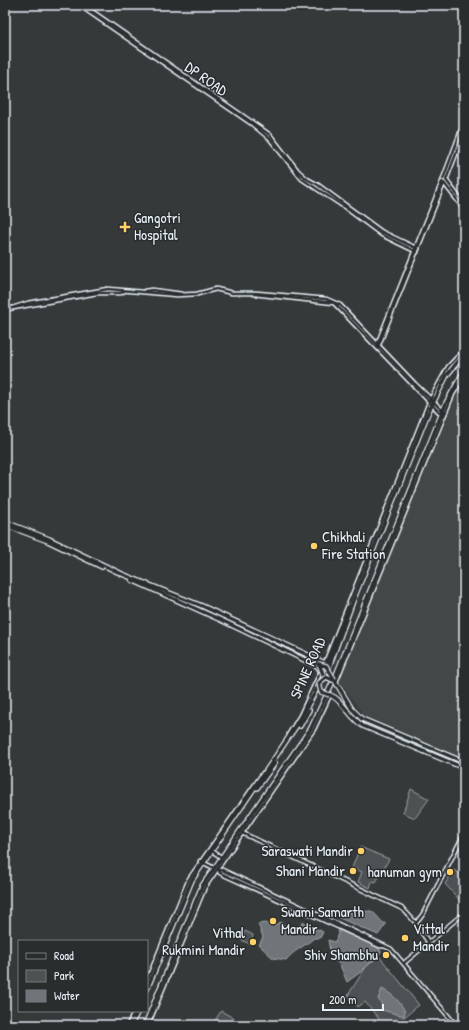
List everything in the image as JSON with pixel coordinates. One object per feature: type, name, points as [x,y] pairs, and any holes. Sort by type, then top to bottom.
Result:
[{"type":"main road","points":[[431,403],[451,369],[464,354]]},
{"type":"main road","points":[[443,413],[464,371]]},
{"type":"main road","name":"SPINE ROAD","points":[[148,987],[184,898],[202,861],[253,792],[301,717],[329,667],[431,403]]},
{"type":"main road","name":"SPINE ROAD","points":[[145,1025],[198,897],[216,869],[221,857],[316,718],[336,675],[443,413]]},
{"type":"main road","points":[[5,524],[48,541],[112,572],[175,596],[325,664],[352,709],[362,719],[464,762]]},
{"type":"main road","points":[[175,596],[318,664],[325,664]]},
{"type":"main road","points":[[175,596],[317,666],[322,672]]},
{"type":"main road","points":[[253,792],[260,786],[305,718],[319,688],[325,664],[354,601]]},
{"type":"main road","points":[[318,664],[322,672]]},
{"type":"main road","points":[[320,682],[326,677],[335,681]]},
{"type":"main road","points":[[319,688],[323,694],[330,695],[337,699],[351,717],[363,726],[464,768]]},
{"type":"main road","points":[[132,1025],[138,1012]]},
{"type":"street","name":"DP ROAD","points":[[79,5],[240,114]]},
{"type":"street","name":"DP ROAD","points":[[83,5],[270,135],[298,171],[309,182],[379,233],[416,250]]},
{"type":"street","points":[[445,179],[464,123]]},
{"type":"street","points":[[377,346],[464,133]]},
{"type":"street","points":[[445,179],[464,204]]},
{"type":"street","points":[[443,183],[464,209]]},
{"type":"street","points":[[5,310],[97,293],[121,293],[124,291],[145,291],[177,295],[197,294],[212,289],[232,293],[256,293],[332,300],[340,305],[431,403],[443,413]]},
{"type":"street","name":"SPINE ROAD","points":[[325,664],[382,520],[431,403],[448,368],[464,350]]},
{"type":"street","name":"SPINE ROAD","points":[[335,681],[443,413]]},
{"type":"street","name":"SPINE ROAD","points":[[210,850],[301,717],[322,672]]},
{"type":"street","name":"SPINE ROAD","points":[[148,1025],[198,903],[216,869],[316,725],[330,695]]},
{"type":"street","points":[[242,833],[403,908],[416,922],[429,943]]},
{"type":"street","points":[[416,922],[423,914],[464,834]]},
{"type":"street","points":[[210,850],[221,857]]},
{"type":"street","points":[[202,861],[220,873],[380,946],[391,949],[456,1025]]},
{"type":"street","name":"SPINE ROAD","points":[[148,979],[189,879],[202,861]]},
{"type":"street","points":[[404,963],[464,914]]},
{"type":"street","points":[[128,1025],[134,1012]]},
{"type":"shaded area","points":[[464,380],[464,759],[364,716],[339,681],[451,401]]},
{"type":"green space","points":[[411,789],[429,799],[415,818],[403,813]]},
{"type":"green space","points":[[360,847],[389,859],[376,882],[372,881],[370,888],[358,882],[362,872],[352,868]]},
{"type":"green space","points":[[454,870],[464,877],[464,905],[445,884]]},
{"type":"green space","points":[[245,931],[253,935],[250,944],[241,940]]},
{"type":"green space","points":[[379,956],[419,1005],[403,1018],[394,1023],[384,1025],[365,1002],[358,1007],[348,995],[366,967]]},
{"type":"green space","points":[[221,1011],[246,1025],[212,1025]]},
{"type":"water","points":[[371,911],[386,924],[378,935],[337,917],[341,913]]},
{"type":"water","points":[[281,922],[291,932],[304,922],[323,932],[320,938],[314,938],[286,960],[273,958],[259,945],[263,937],[258,924],[264,923],[275,925]]},
{"type":"water","points":[[339,930],[379,948],[381,952],[362,971],[347,982],[340,965],[331,957],[328,940],[335,942]]},
{"type":"water","points":[[382,989],[399,1002],[405,1012],[404,1016],[382,1010],[381,1003],[378,999]]},
{"type":"place","name":"Gangotri Hospital","points":[[125,227]]},
{"type":"place","name":"Chikhali Fire Station","points":[[314,546]]},
{"type":"place","name":"Saraswati Mandir","points":[[361,851]]},
{"type":"place","name":"Shani Mandir","points":[[353,871]]},
{"type":"place","name":"hanuman gym","points":[[450,872]]},
{"type":"place","name":"Swami Samarth Mandir","points":[[273,921]]},
{"type":"place","name":"Vittal Mandir","points":[[405,938]]},
{"type":"place","name":"Vithal Rukmini Mandir","points":[[253,942]]},
{"type":"place","name":"Shiv Shambhu","points":[[386,955]]}]
